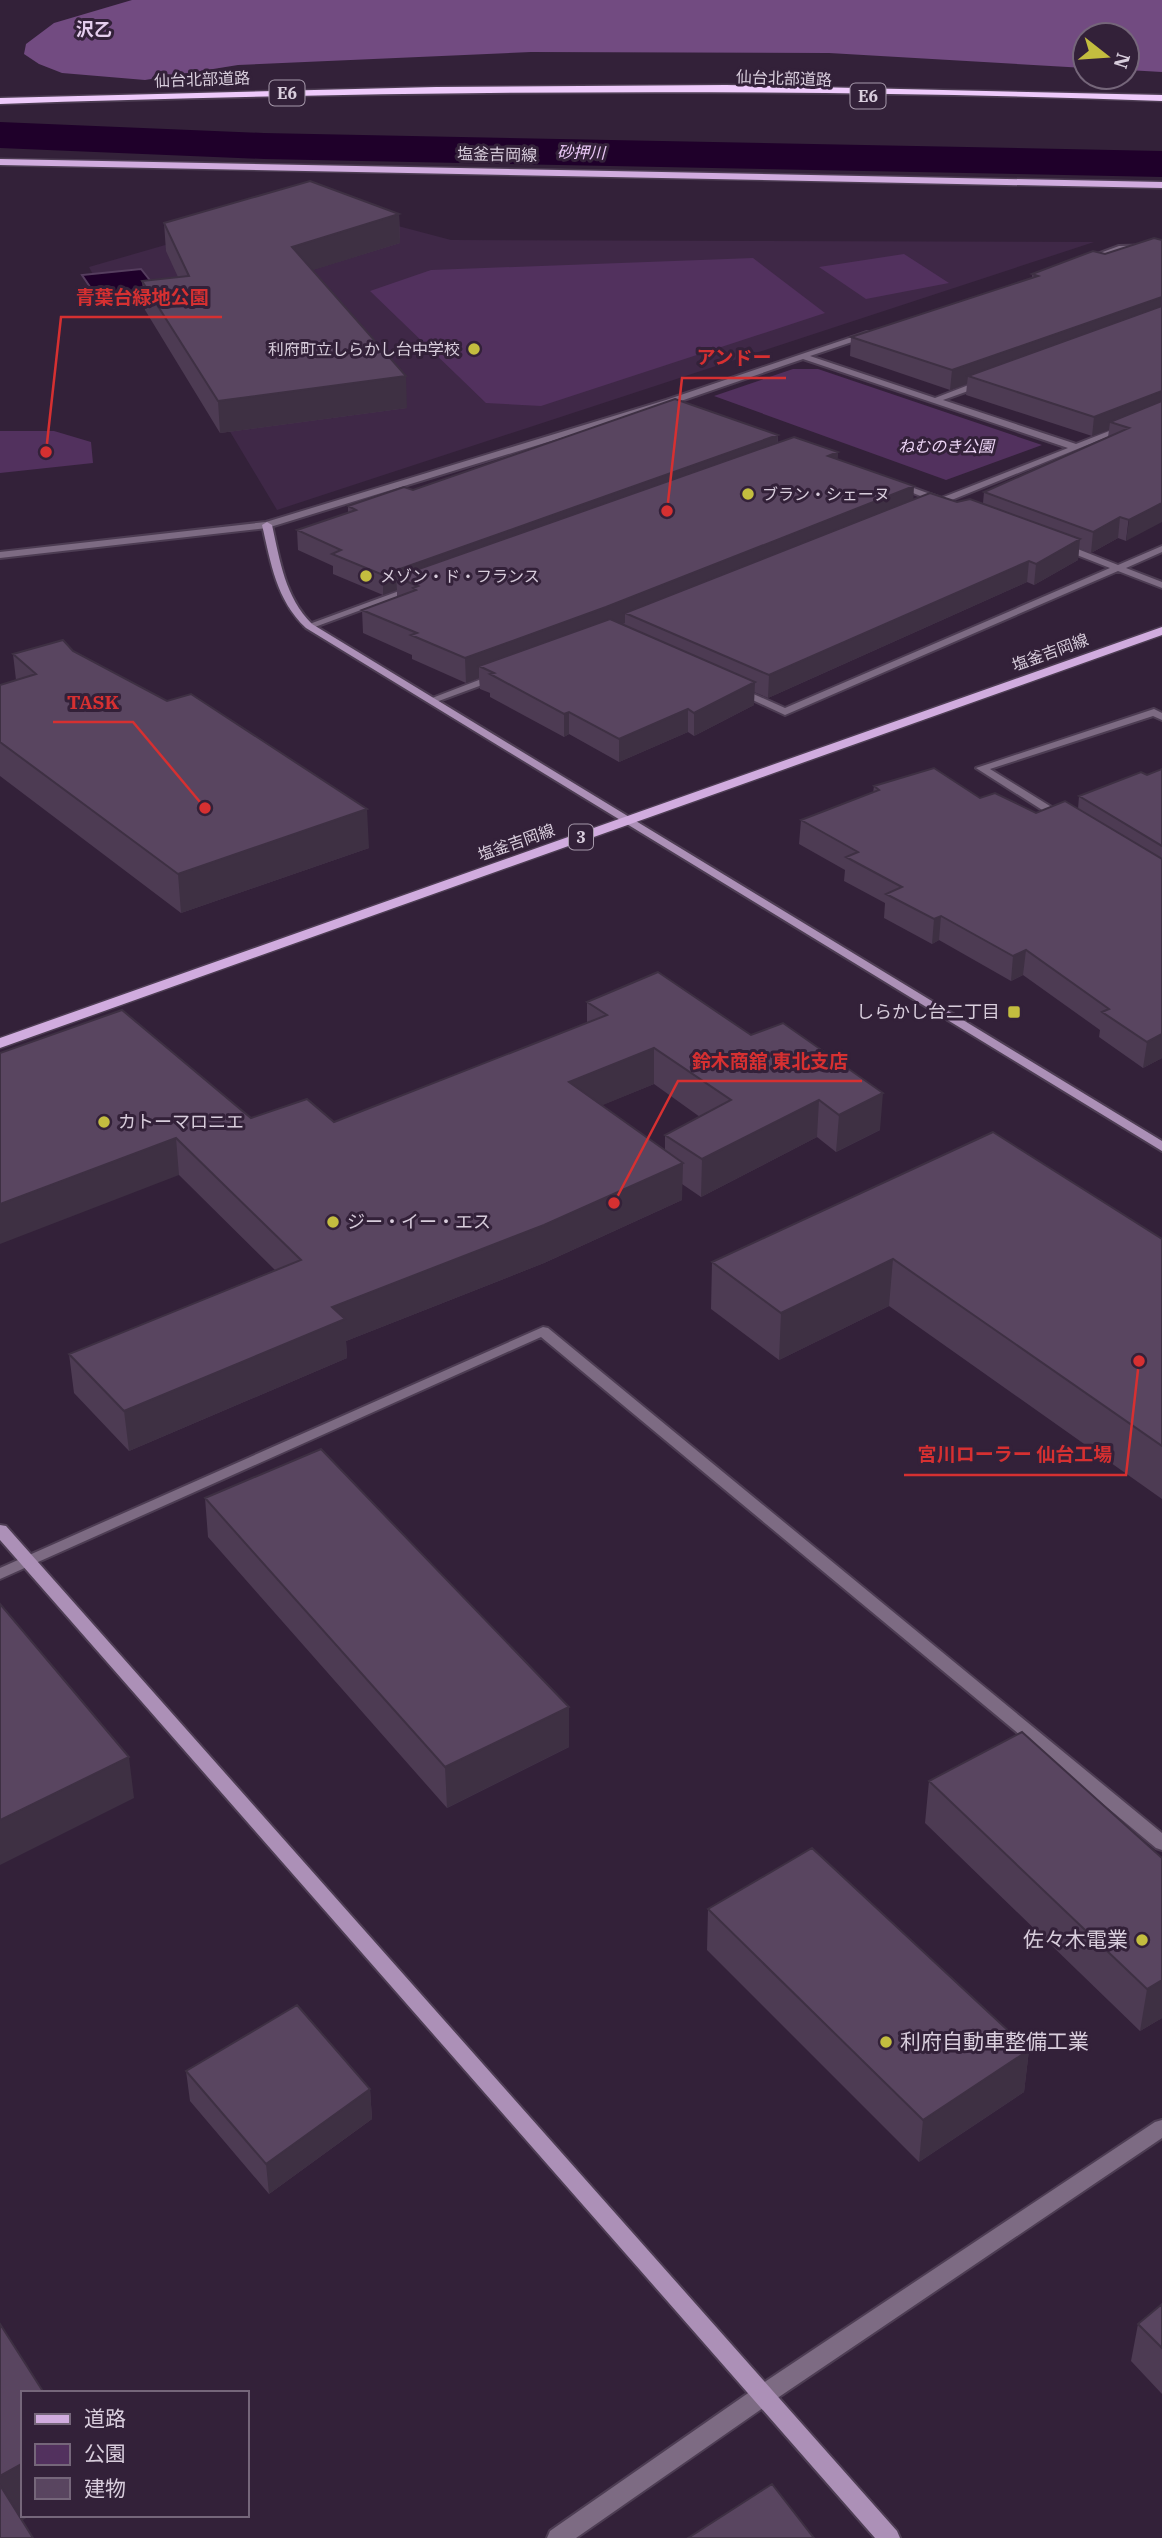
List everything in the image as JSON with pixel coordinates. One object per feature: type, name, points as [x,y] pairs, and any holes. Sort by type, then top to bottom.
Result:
[{"type":"highway","name":"仙台北部道路","points":[[0,101],[258,93],[816,88],[1162,98]]},
{"type":"highway","name":"仙台北部道路","points":[[574,89],[842,95],[1162,109]]},
{"type":"main road","name":"塩釜吉岡線","points":[[0,162],[1162,185]]},
{"type":"main road","name":"塩釜吉岡線","points":[[0,1042],[1162,631]]},
{"type":"street","points":[[1079,262],[1119,248],[1162,247]]},
{"type":"street","points":[[0,555],[267,525],[669,402],[881,329]]},
{"type":"street","points":[[802,356],[1075,447]]},
{"type":"street","points":[[937,400],[987,382]]},
{"type":"street","points":[[669,402],[681,406]]},
{"type":"street","points":[[917,512],[1137,424]]},
{"type":"street","points":[[891,483],[955,506]]},
{"type":"street","points":[[267,525],[285,597],[294,615],[309,626],[1162,1147]]},
{"type":"street","points":[[1057,544],[1162,585]]},
{"type":"street","points":[[722,684],[785,712],[1162,549]]},
{"type":"street","points":[[309,626],[426,584]]},
{"type":"street","points":[[432,700],[508,672]]},
{"type":"street","points":[[1072,824],[981,768],[1154,712],[1162,717]]},
{"type":"street","points":[[0,1574],[543,1331],[1162,1843]]},
{"type":"street","points":[[0,1530],[889,2538]]},
{"type":"street","points":[[558,2538],[762,2396],[1162,2128]]},
{"type":"shaded area","points":[[132,0],[1162,0],[1162,72],[1141,71],[1141,21],[1071,21],[1071,67],[829,53],[531,52],[238,65],[145,80],[62,73],[39,64],[24,54],[26,44],[54,23]]},
{"type":"shaded area","name":"利府町立しらかし台中学校","points":[[311,203],[451,240],[1094,242],[277,510],[155,306],[111,309],[89,267]]},
{"type":"shaded area","points":[[141,269],[164,298],[103,306],[82,275]]},
{"type":"green space","points":[[904,254],[949,283],[866,299],[819,267]]},
{"type":"green space","points":[[753,258],[825,313],[541,406],[486,403],[370,291],[431,270]]},
{"type":"green space","name":"ねむのき公園","points":[[793,369],[818,369],[1042,445],[946,480],[714,396]]},
{"type":"green space","points":[[0,431],[54,431],[91,442],[93,463],[0,473]]},
{"type":"building","points":[[310,181],[399,214],[292,247],[406,376],[218,401],[142,281],[189,276],[164,223]]},
{"type":"building","points":[[1154,238],[1162,240],[1162,297],[952,370],[851,337],[1038,276],[1032,274],[1093,251],[1105,254]]},
{"type":"building","points":[[1162,306],[1162,391],[1094,417],[968,376]]},
{"type":"building","points":[[675,399],[778,435],[383,575],[332,554],[341,550],[297,530],[356,510],[348,506],[404,487],[413,490]]},
{"type":"building","points":[[1162,401],[1162,503],[1129,520],[1120,517],[1093,532],[984,492],[1129,428],[1110,422]]},
{"type":"building","points":[[794,437],[838,452],[828,456],[914,486],[606,607],[465,658],[411,635],[417,633],[362,610],[416,590],[413,588],[418,586],[396,577]]},
{"type":"building","points":[[930,493],[957,502],[970,499],[1080,539],[1036,564],[1029,561],[769,675],[625,613]]},
{"type":"building","points":[[610,619],[755,682],[694,713],[688,709],[619,739],[569,712],[564,714],[479,666]]},
{"type":"building","points":[[63,640],[73,651],[167,701],[191,694],[367,809],[178,874],[0,742],[0,685],[36,674],[13,654]]},
{"type":"building","points":[[934,768],[980,798],[995,793],[1036,813],[1065,801],[1162,859],[1162,1034],[1147,1042],[1102,1012],[1109,1009],[1026,950],[1013,956],[941,916],[934,919],[886,894],[902,887],[846,857],[858,852],[801,820],[879,790],[874,786]]},
{"type":"building","points":[[1162,769],[1162,846],[1079,796],[1141,772],[1147,775]]},
{"type":"building","points":[[658,972],[751,1035],[783,1023],[883,1093],[839,1115],[819,1100],[702,1159],[665,1135],[731,1100],[654,1048],[569,1082],[683,1163],[544,1225],[332,1307],[345,1319],[124,1411],[69,1354],[301,1260],[176,1138],[0,1204],[0,1053],[122,1010],[251,1118],[307,1099],[334,1122],[607,1015],[587,1002]]},
{"type":"building","points":[[993,1132],[1162,1239],[1162,1446],[893,1259],[781,1313],[712,1262]]},
{"type":"building","points":[[321,1449],[569,1707],[445,1767],[205,1498]]},
{"type":"building","points":[[0,1604],[129,1757],[0,1820]]},
{"type":"building","points":[[1022,1732],[1162,1858],[1162,1980],[1147,1989],[929,1781]]},
{"type":"building","points":[[812,1848],[1029,2050],[923,2120],[708,1909]]},
{"type":"building","points":[[297,2005],[370,2089],[266,2164],[186,2071]]},
{"type":"building","points":[[1162,2304],[1162,2348],[1138,2324]]},
{"type":"building","points":[[0,2324],[43,2391],[21,2391],[21,2464],[0,2476]]},
{"type":"building","points":[[772,2484],[814,2538],[688,2538]]},
{"type":"building","points":[[0,2485],[33,2538],[0,2538]]},
{"type":"waterway","name":"砂押川","points":[[0,135],[264,146],[1162,164]]},
{"type":"place","name":"利府町立しらかし台中学校","points":[[474,349]]},
{"type":"place","name":"青葉台緑地公園","points":[[46,452]]},
{"type":"place","name":"ブラン・シェーヌ","points":[[748,494]]},
{"type":"place","name":"アンドー","points":[[667,511]]},
{"type":"place","name":"メゾン・ド・フランス","points":[[366,576]]},
{"type":"place","name":"TASK","points":[[205,808]]},
{"type":"place","name":"しらかし台二丁目","points":[[1014,1012]]},
{"type":"place","name":"カトーマロニエ","points":[[104,1122]]},
{"type":"place","name":"鈴木商舘 東北支店","points":[[614,1203]]},
{"type":"place","name":"ジー・イー・エス","points":[[333,1222]]},
{"type":"place","name":"宮川ローラー 仙台工場","points":[[1139,1361]]},
{"type":"place","name":"佐々木電業","points":[[1142,1940]]},
{"type":"place","name":"利府自動車整備工業","points":[[886,2042]]},
{"type":"district","name":"沢乙","points":[[94,30]]}]
